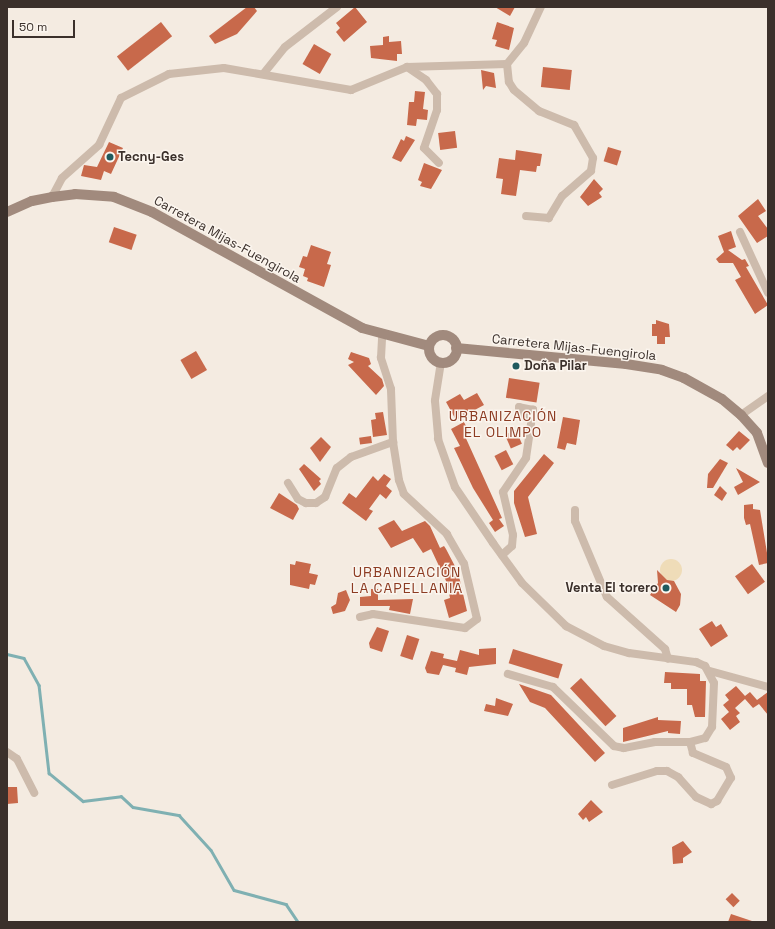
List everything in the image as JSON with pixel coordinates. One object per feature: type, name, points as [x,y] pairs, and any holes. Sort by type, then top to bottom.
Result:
[{"type":"main road","name":"Carretera Mijas-Fuengirola","points":[[7,212],[32,201],[52,197],[97,194],[134,204],[338,316],[382,336],[429,346]]},
{"type":"main road","points":[[446,335],[453,340],[456,348],[450,360],[441,362],[433,358],[429,346],[433,338],[446,335]]},
{"type":"main road","name":"Carretera Mijas-Fuengirola","points":[[456,348],[662,370],[704,388],[740,415],[757,433],[768,463]]},
{"type":"street","points":[[264,73],[285,47],[337,7]]},
{"type":"street","points":[[526,216],[549,218],[562,196],[591,171],[593,158],[574,125],[539,111],[516,93],[509,82],[507,64],[527,37],[541,7]]},
{"type":"street","points":[[52,197],[62,178],[99,145],[115,106],[129,91],[169,74],[206,68],[264,73],[294,82],[351,90],[407,67],[507,64]]},
{"type":"street","points":[[407,67],[426,80],[437,94],[436,110],[424,148],[439,163]]},
{"type":"street","points":[[740,232],[768,293]]},
{"type":"street","points":[[360,617],[373,614],[465,628],[477,619],[464,564],[447,534],[404,494],[393,442],[391,389],[381,358],[382,336]]},
{"type":"street","points":[[441,362],[436,380],[435,418],[446,466],[455,487],[502,555],[527,588],[566,626],[604,646],[668,659],[696,662],[710,671],[768,687]]},
{"type":"street","points":[[740,415],[768,396]]},
{"type":"street","points":[[502,555],[512,546],[514,535],[503,492],[526,458],[532,416]]},
{"type":"street","points":[[288,483],[298,498],[306,503],[316,503],[325,497],[337,468],[351,458],[393,442]]},
{"type":"street","points":[[575,510],[575,521],[607,597],[665,649],[668,659]]},
{"type":"street","points":[[508,674],[553,687],[614,746],[624,748],[654,742],[690,742],[705,738],[712,727],[714,682],[710,671]]},
{"type":"street","points":[[612,785],[657,771],[667,771],[678,777],[696,797],[711,804],[717,801],[731,778],[726,767],[693,754],[690,742]]},
{"type":"street","points":[[7,752],[17,759],[34,793]]},
{"type":"sand","points":[[671,559],[679,562],[682,570],[679,578],[671,581],[663,578],[660,570],[663,562]]},
{"type":"building","points":[[247,7],[254,7],[257,11],[237,34],[215,44],[209,36]]},
{"type":"building","points":[[355,7],[367,22],[344,42],[336,32],[340,28],[336,23]]},
{"type":"building","points":[[495,7],[515,7],[510,16]]},
{"type":"building","points":[[161,22],[172,36],[128,71],[117,56]]},
{"type":"building","points":[[497,22],[514,28],[509,50],[495,46],[497,40],[492,39]]},
{"type":"building","points":[[389,36],[389,42],[401,41],[402,54],[397,54],[397,61],[371,58],[370,46],[383,45],[383,37]]},
{"type":"building","points":[[314,44],[331,54],[320,74],[302,64]]},
{"type":"building","points":[[543,67],[572,70],[570,90],[541,87]]},
{"type":"building","points":[[481,70],[494,73],[496,88],[486,86],[483,90]]},
{"type":"building","points":[[415,91],[425,92],[423,109],[428,110],[427,120],[417,119],[416,126],[407,125],[409,102],[414,102]]},
{"type":"building","points":[[455,131],[457,148],[440,150],[438,133]]},
{"type":"building","points":[[406,136],[415,140],[401,162],[392,158],[401,139],[404,141]]},
{"type":"building","name":"Tecny-Ges","points":[[109,142],[123,148],[111,174],[104,171],[101,180],[81,176],[84,165],[97,167]]},
{"type":"building","points":[[608,147],[621,151],[617,165],[604,161]]},
{"type":"building","points":[[516,150],[542,154],[540,166],[537,166],[536,172],[520,170],[516,196],[501,194],[503,179],[496,178],[499,158],[515,160]]},
{"type":"building","points":[[424,163],[442,170],[431,189],[420,186],[422,182],[418,180]]},
{"type":"building","points":[[594,179],[603,189],[599,193],[602,197],[588,206],[580,197]]},
{"type":"building","points":[[758,199],[766,211],[758,216],[768,229],[768,236],[757,243],[738,216]]},
{"type":"building","points":[[114,227],[137,235],[131,250],[109,242]]},
{"type":"building","points":[[731,231],[736,247],[728,250],[742,260],[745,259],[749,266],[746,267],[768,305],[755,314],[735,280],[741,277],[733,263],[719,263],[716,259],[724,252],[718,236]]},
{"type":"building","points":[[311,245],[331,252],[327,264],[331,265],[324,287],[307,281],[308,278],[303,276],[305,269],[299,267],[303,256],[307,257]]},
{"type":"building","points":[[656,320],[669,324],[670,337],[665,337],[665,344],[657,344],[657,336],[652,336],[652,324],[656,324]]},
{"type":"building","points":[[196,351],[207,370],[191,379],[180,360]]},
{"type":"building","points":[[351,352],[369,358],[371,364],[368,366],[382,379],[384,386],[376,395],[348,365],[354,362],[348,359]]},
{"type":"building","points":[[509,378],[540,383],[536,403],[506,398]]},
{"type":"building","points":[[477,393],[484,405],[456,420],[446,402],[460,394],[464,400]]},
{"type":"building","points":[[383,412],[387,435],[373,437],[371,420],[376,419],[375,413]]},
{"type":"building","points":[[563,417],[580,420],[576,445],[567,443],[565,450],[557,448]]},
{"type":"building","points":[[464,422],[469,432],[464,434],[502,518],[499,519],[504,526],[495,532],[489,523],[493,520],[473,488],[454,448],[460,446],[451,429]]},
{"type":"building","points":[[516,430],[522,444],[511,448],[505,435]]},
{"type":"building","points":[[739,431],[750,440],[740,450],[737,447],[733,451],[726,445]]},
{"type":"building","points":[[371,436],[372,443],[360,445],[359,438]]},
{"type":"building","points":[[321,437],[331,447],[320,462],[310,448]]},
{"type":"building","points":[[506,450],[513,464],[502,470],[494,456]]},
{"type":"building","points":[[544,454],[554,463],[528,497],[537,534],[525,537],[514,503],[514,491]]},
{"type":"building","points":[[720,459],[728,463],[713,488],[707,488],[708,474]]},
{"type":"building","points":[[304,464],[321,479],[319,481],[321,484],[314,491],[299,469]]},
{"type":"building","points":[[736,468],[760,482],[738,495],[734,487],[743,482]]},
{"type":"building","points":[[384,474],[391,479],[386,486],[392,491],[386,499],[380,494],[369,509],[373,511],[366,521],[342,503],[349,493],[356,498],[373,476],[378,481]]},
{"type":"building","points":[[720,486],[727,493],[722,501],[714,495]]},
{"type":"building","points":[[279,493],[297,505],[299,509],[293,520],[270,508]]},
{"type":"building","points":[[753,504],[753,509],[760,510],[768,559],[768,563],[759,565],[750,524],[746,525],[744,518],[744,505]]},
{"type":"building","points":[[394,520],[402,531],[425,521],[430,526],[440,548],[444,546],[458,572],[467,611],[449,618],[444,600],[450,598],[447,583],[431,549],[423,553],[413,538],[391,548],[378,528]]},
{"type":"building","points":[[296,561],[311,564],[309,573],[318,575],[315,585],[310,584],[309,589],[290,585],[290,564],[295,565]]},
{"type":"building","points":[[752,564],[765,582],[748,594],[735,576]]},
{"type":"building","name":"Venta El torero","points":[[657,570],[667,580],[674,581],[681,594],[680,605],[676,612],[650,595],[658,583]]},
{"type":"building","points":[[371,589],[378,589],[378,600],[413,599],[410,614],[389,610],[390,606],[360,606],[360,597],[371,596]]},
{"type":"building","points":[[346,590],[350,600],[345,611],[333,614],[331,607],[336,604],[338,593]]},
{"type":"building","points":[[712,621],[716,627],[721,624],[728,636],[711,647],[699,629]]},
{"type":"building","points":[[377,627],[389,631],[382,652],[370,648],[369,643]]},
{"type":"building","points":[[407,635],[419,639],[413,660],[400,656]]},
{"type":"building","points":[[496,648],[496,664],[469,667],[467,675],[455,672],[456,668],[443,665],[439,675],[427,673],[425,668],[431,651],[444,654],[443,658],[457,661],[460,650],[479,655],[479,649]]},
{"type":"building","points":[[513,649],[563,664],[558,679],[509,663]]},
{"type":"building","points":[[665,672],[700,674],[700,681],[706,681],[705,717],[695,717],[692,705],[687,705],[687,689],[671,689],[671,683],[664,683]]},
{"type":"building","points":[[581,678],[616,716],[605,726],[570,688]]},
{"type":"building","points":[[519,684],[551,695],[605,753],[595,762],[545,708],[530,702]]},
{"type":"building","points":[[736,686],[745,696],[750,692],[757,700],[768,692],[768,715],[759,704],[753,708],[745,699],[735,708],[740,713],[736,716],[740,722],[730,730],[721,719],[729,712],[723,705],[729,700],[725,695]]},
{"type":"building","points":[[496,698],[513,704],[508,716],[484,711],[486,704],[495,706]]},
{"type":"building","points":[[658,717],[658,720],[681,721],[680,734],[668,733],[668,731],[623,742],[623,728]]},
{"type":"building","points":[[7,787],[17,787],[18,803],[7,804]]},
{"type":"building","points":[[591,800],[603,812],[589,822],[586,817],[583,820],[578,814]]},
{"type":"building","points":[[683,841],[692,852],[683,858],[683,863],[673,864],[672,847]]},
{"type":"building","points":[[732,893],[740,901],[733,907],[726,899]]},
{"type":"building","points":[[731,914],[752,921],[752,922],[728,922]]},
{"type":"waterway","points":[[7,654],[24,658],[39,685],[49,773],[83,801],[121,796],[133,807],[179,815],[211,850],[234,890],[286,904],[298,922]]},
{"type":"place","name":"Tecny-Ges","points":[[110,157]]},
{"type":"place","name":"Doña Pilar","points":[[516,366]]},
{"type":"place","name":"Venta El torero","points":[[666,588]]},
{"type":"district","name":"URBANIZACIÓN EL OLIMPO","points":[[503,424]]},
{"type":"district","name":"URBANIZACIÓN LA CAPELLANIA","points":[[407,580]]}]
